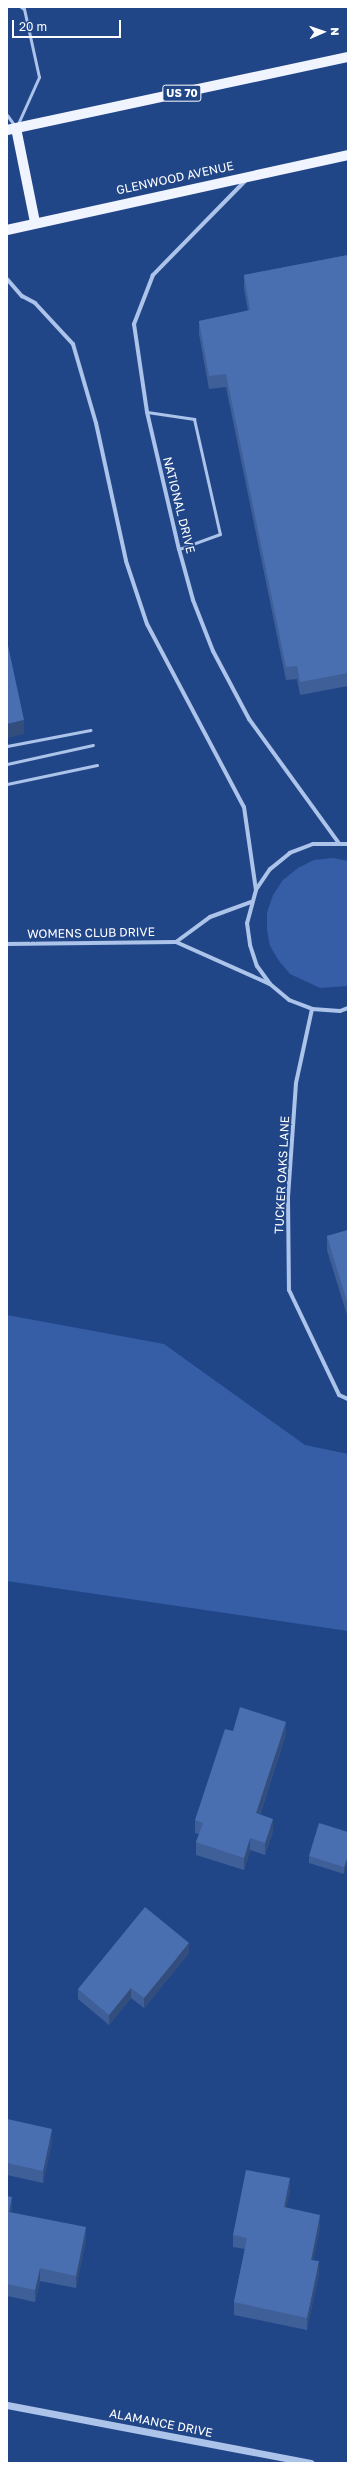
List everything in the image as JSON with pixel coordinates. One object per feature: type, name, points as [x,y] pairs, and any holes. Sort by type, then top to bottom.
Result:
[{"type":"main road","name":"US 70","points":[[12,129],[348,57]]},
{"type":"main road","points":[[12,129],[35,222]]},
{"type":"main road","name":"GLENWOOD AVENUE","points":[[7,230],[35,222],[348,154]]},
{"type":"street","name":"NATIONAL DRIVE","points":[[250,176],[153,275],[134,324],[147,412],[179,550],[193,600],[213,651],[249,719],[338,842]]},
{"type":"street","points":[[7,279],[22,296],[35,303],[73,344],[96,423],[128,568],[147,624],[244,807],[256,890]]},
{"type":"street","points":[[348,844],[338,842],[313,844],[290,853],[270,869],[256,890],[251,902],[247,924],[250,946],[257,966],[270,984],[289,1000],[312,1009],[340,1011],[348,1008]]},
{"type":"street","points":[[176,942],[210,917],[251,902]]},
{"type":"street","name":"WOMENS CLUB DRIVE","points":[[7,944],[176,942],[270,984]]},
{"type":"street","name":"TUCKER OAKS LANE","points":[[312,1009],[296,1083],[288,1198],[289,1290],[339,1395],[348,1399]]},
{"type":"street","name":"ALAMANCE DRIVE","points":[[7,2405],[310,2463]]},
{"type":"lane","points":[[12,129],[39,77],[24,9],[22,7]]},
{"type":"lane","points":[[7,115],[12,129]]},
{"type":"lane","points":[[147,412],[194,419],[220,534],[179,550]]},
{"type":"lane","points":[[7,746],[90,730]]},
{"type":"lane","points":[[7,764],[93,745]]},
{"type":"lane","points":[[7,784],[97,765]]},
{"type":"shaded area","points":[[333,858],[348,861],[348,986],[320,988],[290,974],[279,961],[270,946],[267,930],[267,913],[273,895],[283,880],[298,868],[314,860]]},
{"type":"shaded area","points":[[7,1315],[164,1344],[305,1445],[348,1454],[348,1631],[7,1581]]},
{"type":"building","points":[[348,255],[348,673],[300,682],[297,666],[286,667],[226,374],[209,376],[199,321],[250,310],[244,275]]},
{"type":"building","points":[[7,641],[24,720],[7,724]]},
{"type":"building","points":[[348,1230],[348,1305],[327,1236]]},
{"type":"building","points":[[240,1707],[286,1722],[256,1813],[273,1819],[265,1843],[250,1838],[244,1858],[196,1842],[203,1823],[195,1820],[225,1729],[233,1731]]},
{"type":"building","points":[[319,1823],[348,1832],[348,1856],[344,1867],[309,1856]]},
{"type":"building","points":[[145,1907],[189,1943],[144,1998],[131,1988],[109,2015],[78,1989]]},
{"type":"building","points":[[7,2119],[52,2129],[43,2171],[7,2163]]},
{"type":"building","points":[[246,2170],[290,2178],[284,2207],[320,2215],[311,2260],[319,2261],[307,2318],[234,2302],[247,2238],[233,2235]]},
{"type":"building","points":[[7,2196],[12,2197],[9,2212],[86,2227],[76,2276],[40,2268],[35,2290],[7,2284]]}]
